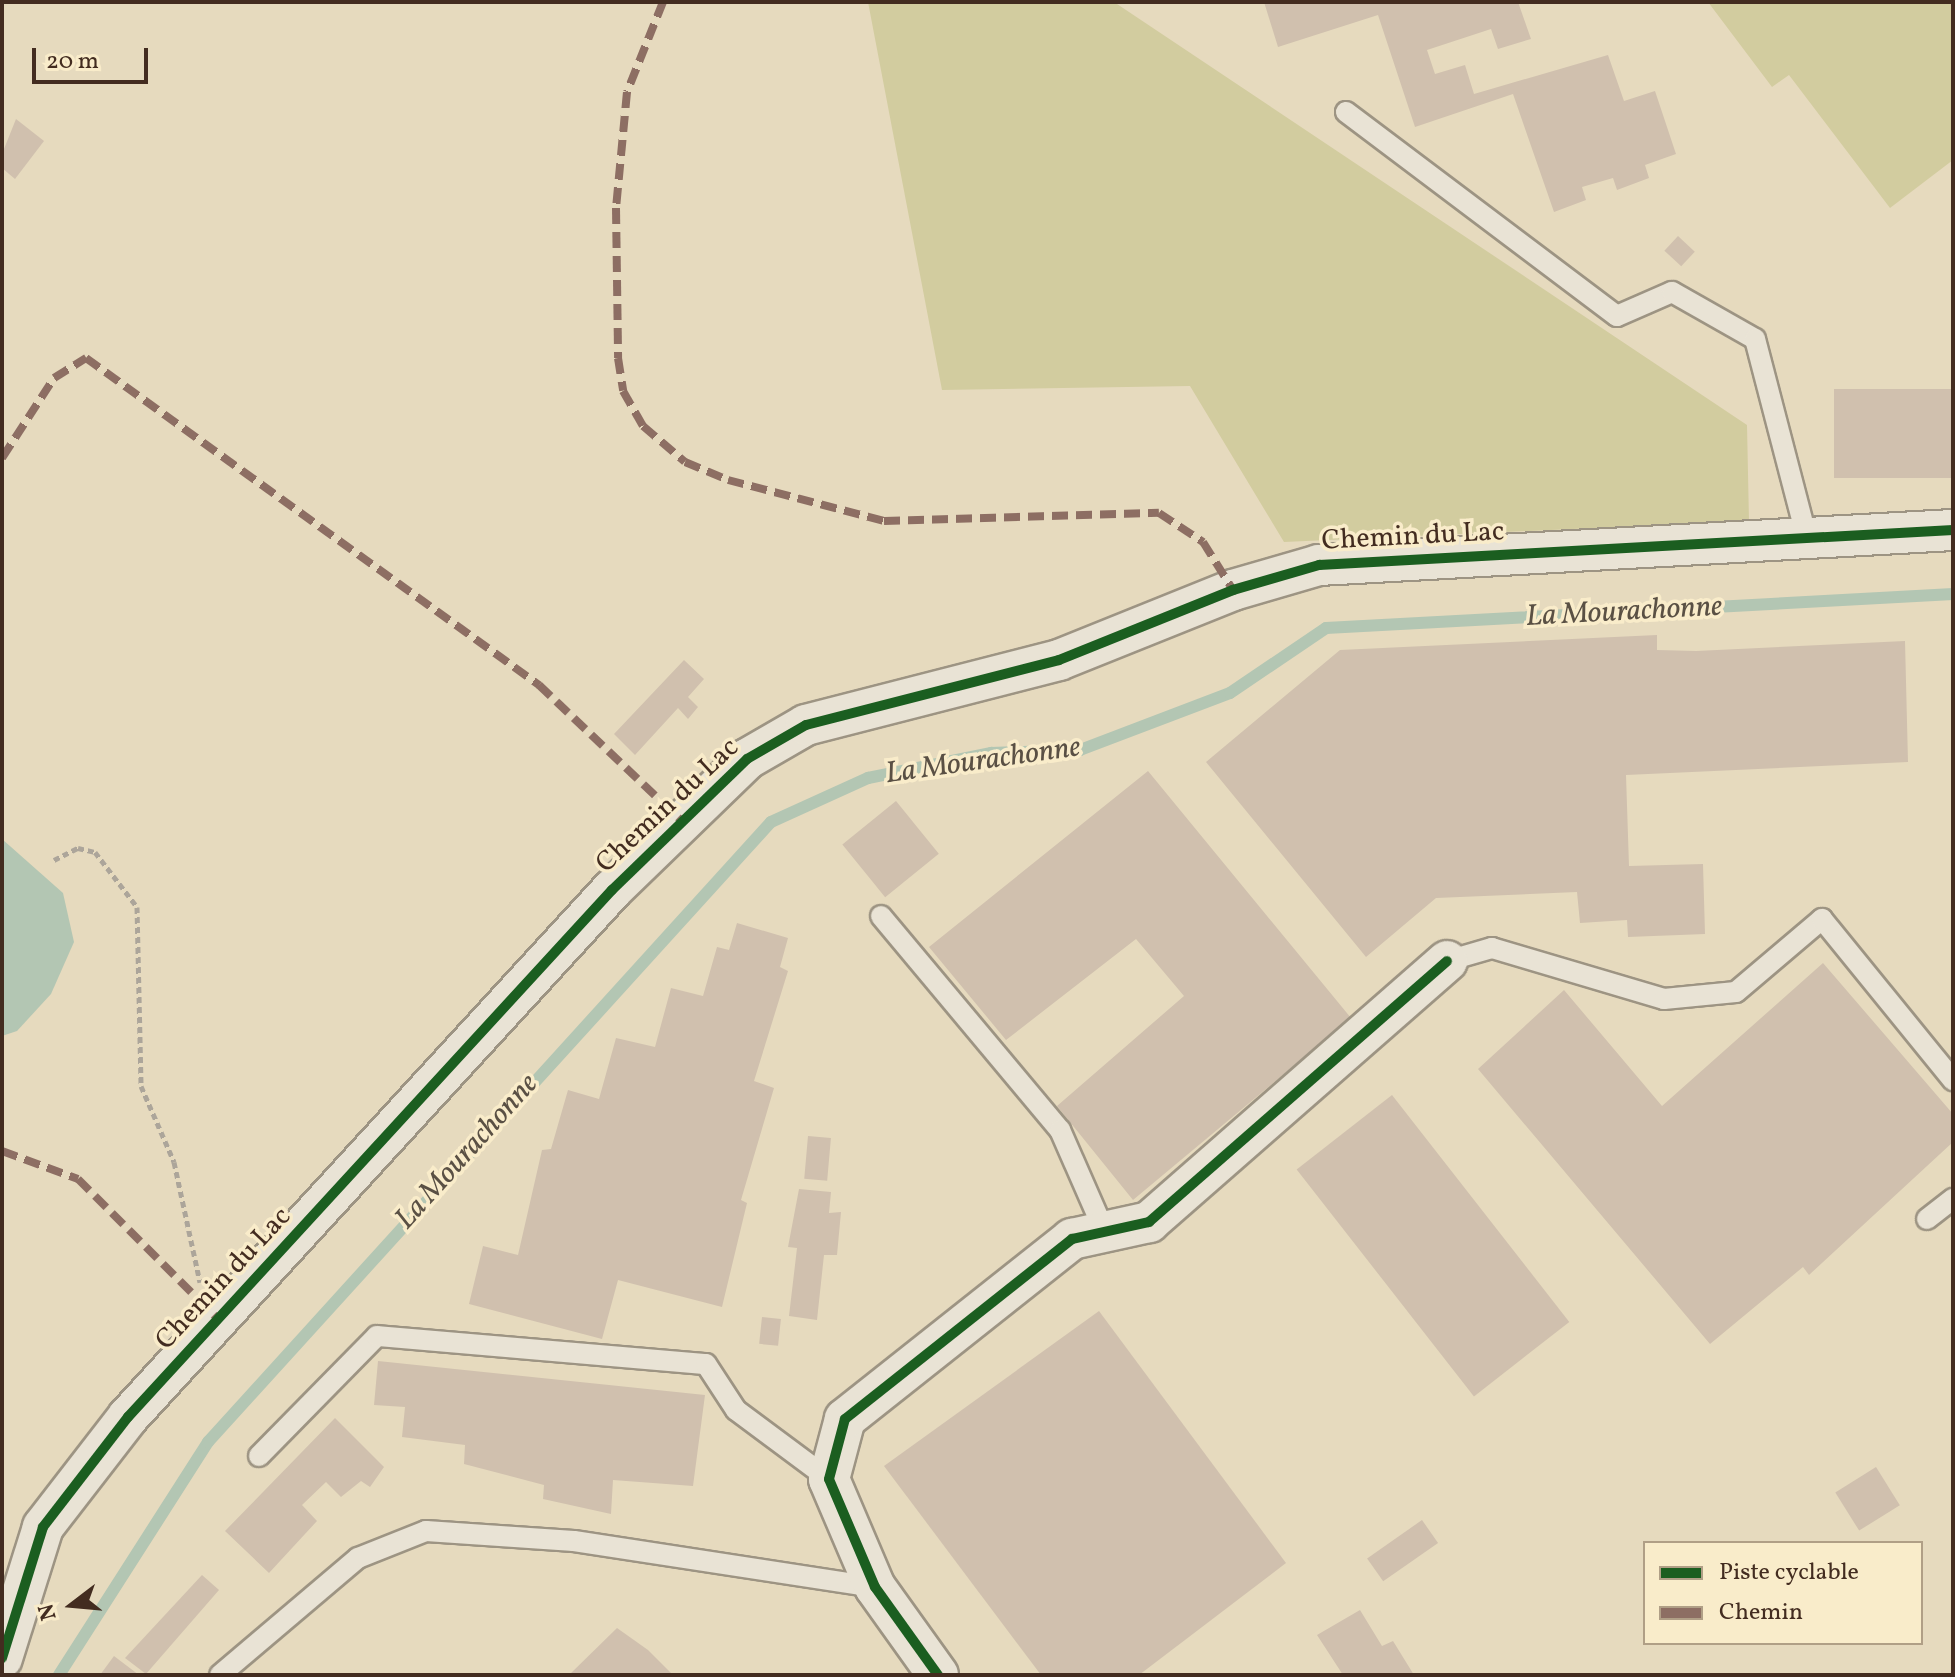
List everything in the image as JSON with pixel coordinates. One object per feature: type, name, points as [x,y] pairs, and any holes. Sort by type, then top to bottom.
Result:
[{"type":"street","name":"Chemin du Lac","points":[[2,1658],[43,1527],[128,1417],[612,890],[747,759],[806,725],[1059,660],[1233,590],[1319,565],[1953,530]]},
{"type":"street","points":[[938,1675],[875,1587],[829,1479],[845,1419],[1072,1239],[1149,1222],[1447,961]]},
{"type":"lane","points":[[1346,112],[1617,316],[1672,292],[1755,339],[1807,539]]},
{"type":"lane","points":[[881,916],[1060,1130],[1104,1230]]},
{"type":"lane","points":[[1447,961],[1492,948],[1664,999],[1736,992],[1822,919],[1953,1080]]},
{"type":"lane","points":[[1927,1219],[1953,1199]]},
{"type":"lane","points":[[259,1456],[377,1336],[706,1364],[736,1410],[829,1479]]},
{"type":"lane","points":[[220,1675],[358,1558],[426,1531],[574,1541],[875,1587]]},
{"type":"path","points":[[54,860],[78,848],[95,852],[137,907],[141,1086],[174,1162],[201,1290]]},
{"type":"shaded area","points":[[868,2],[1114,2],[1747,425],[1749,521],[1284,542],[1190,386],[942,390]]},
{"type":"shaded area","points":[[1708,2],[1953,2],[1953,160],[1890,208],[1789,75],[1772,87]]},
{"type":"shaded area","points":[[2,839],[63,893],[74,942],[51,994],[17,1031],[2,1036]]},
{"type":"building","points":[[1264,2],[1518,2],[1531,39],[1498,49],[1491,29],[1427,50],[1435,74],[1465,65],[1474,94],[1608,55],[1624,101],[1655,91],[1676,154],[1645,165],[1649,178],[1617,190],[1613,178],[1582,187],[1586,200],[1554,212],[1513,94],[1415,127],[1378,15],[1278,47]]},
{"type":"building","points":[[16,119],[44,141],[15,179],[2,168],[2,154]]},
{"type":"building","points":[[1678,236],[1695,252],[1681,266],[1664,251]]},
{"type":"building","points":[[1834,389],[1953,389],[1953,478],[1834,478]]},
{"type":"building","points":[[1657,635],[1657,650],[1696,651],[1905,641],[1908,762],[1626,775],[1629,866],[1703,864],[1705,934],[1628,937],[1627,920],[1580,923],[1577,892],[1436,898],[1366,957],[1206,762],[1340,650]]},
{"type":"building","points":[[684,660],[704,679],[688,697],[698,707],[688,719],[678,708],[635,755],[614,734]]},
{"type":"building","points":[[1148,771],[1351,1018],[1133,1200],[1057,1106],[1184,996],[1136,939],[1006,1040],[929,947]]},
{"type":"building","points":[[896,801],[939,854],[885,897],[842,844]]},
{"type":"building","points":[[737,923],[788,938],[780,967],[788,971],[754,1081],[774,1088],[741,1200],[747,1203],[722,1307],[618,1280],[602,1339],[469,1304],[483,1246],[518,1255],[542,1150],[551,1149],[568,1090],[599,1099],[616,1038],[655,1047],[671,988],[703,996],[717,947],[729,950]]},
{"type":"building","points":[[1823,963],[1953,1114],[1953,1142],[1809,1275],[1803,1267],[1710,1344],[1478,1069],[1564,990],[1662,1106]]},
{"type":"building","points":[[1392,1095],[1569,1322],[1474,1396],[1297,1169]]},
{"type":"building","points":[[808,1136],[831,1138],[827,1181],[804,1179]]},
{"type":"building","points":[[799,1189],[831,1192],[829,1213],[841,1212],[837,1255],[824,1255],[817,1320],[789,1316],[797,1248],[788,1247]]},
{"type":"building","points":[[1099,1311],[1286,1563],[1139,1675],[1041,1675],[884,1466]]},
{"type":"building","points":[[762,1317],[781,1319],[778,1346],[759,1344]]},
{"type":"building","points":[[378,1361],[705,1395],[693,1486],[613,1480],[611,1514],[543,1499],[544,1485],[464,1464],[465,1445],[402,1437],[405,1407],[374,1405]]},
{"type":"building","points":[[335,1418],[384,1467],[370,1487],[361,1481],[341,1497],[326,1482],[302,1505],[317,1521],[269,1573],[225,1531]]},
{"type":"building","points":[[1876,1467],[1900,1505],[1859,1531],[1835,1492]]},
{"type":"building","points":[[1422,1520],[1438,1543],[1383,1581],[1367,1558]]},
{"type":"building","points":[[202,1575],[219,1590],[146,1674],[125,1658]]},
{"type":"building","points":[[1360,1610],[1382,1646],[1393,1641],[1414,1675],[1343,1675],[1317,1635]]},
{"type":"building","points":[[617,1628],[648,1650],[673,1675],[569,1675]]},
{"type":"building","points":[[114,1656],[139,1675],[100,1675]]},
{"type":"waterway","name":"La Mourachonne","points":[[59,1675],[208,1442],[771,822],[868,778],[991,753],[1080,750],[1230,693],[1326,628],[1953,594]]},
{"type":"marked path","points":[[663,2],[627,92],[616,208],[618,358],[623,391],[643,426],[685,462],[728,480],[884,521],[1159,513],[1203,542],[1233,590]]},
{"type":"marked path","points":[[2,458],[54,378],[86,358],[539,685],[682,821]]},
{"type":"marked path","points":[[2,1151],[78,1179],[219,1320]]},
{"type":"cycle path","points":[[2,1658],[43,1527],[128,1417],[612,890],[747,759],[806,725],[1059,660],[1233,590],[1319,565],[1953,530]]},
{"type":"cycle path","points":[[938,1675],[875,1587],[829,1479],[845,1419],[1072,1239],[1149,1222],[1447,961]]}]
